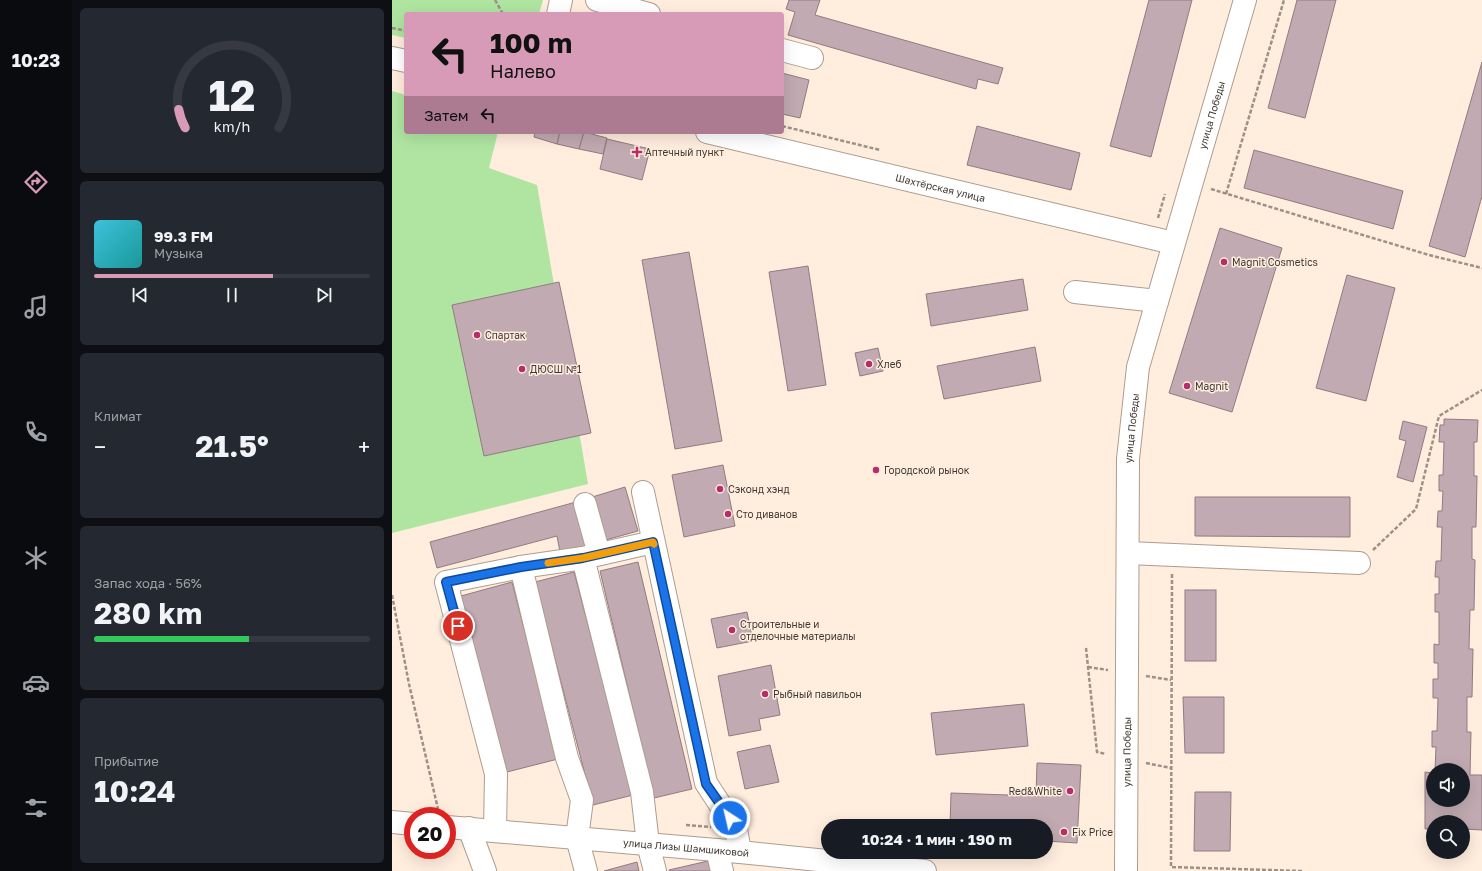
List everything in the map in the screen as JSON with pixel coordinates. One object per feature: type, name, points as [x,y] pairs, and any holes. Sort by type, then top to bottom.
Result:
[{"type":"street","points":[[558,12],[561,0]]},
{"type":"street","points":[[597,0],[642,12]]},
{"type":"street","name":"улица Победы","points":[[1126,871],[1128,459],[1138,367],[1245,0]]},
{"type":"street","points":[[784,51],[812,58]]},
{"type":"street","points":[[392,58],[404,61]]},
{"type":"street","name":"Шахтёрская улица","points":[[715,134],[1173,243]]},
{"type":"street","points":[[1075,292],[1157,301]]},
{"type":"street","points":[[643,492],[706,784],[736,829],[740,852]]},
{"type":"street","points":[[585,504],[591,556],[642,792],[648,844],[655,871]]},
{"type":"street","points":[[495,831],[496,774],[446,582],[521,567],[591,556],[653,542]]},
{"type":"street","points":[[1128,553],[1359,563]]},
{"type":"street","points":[[521,567],[567,758],[582,800],[577,838],[586,871]]},
{"type":"street","points":[[392,822],[404,823]]},
{"type":"street","name":"улица Лизы Шамшиковой","points":[[456,824],[469,828],[495,831],[740,852],[925,871]]},
{"type":"street","points":[[469,828],[485,871]]},
{"type":"street","points":[[717,850],[722,871]]},
{"type":"path","points":[[495,0],[501,12]]},
{"type":"path","points":[[1226,194],[1284,0]]},
{"type":"path","points":[[392,28],[404,31]]},
{"type":"path","points":[[784,126],[882,151]]},
{"type":"path","points":[[1191,183],[1480,268],[1482,272]]},
{"type":"path","points":[[1150,218],[1158,220],[1166,189]]},
{"type":"path","points":[[1359,563],[1416,509],[1439,416],[1482,390]]},
{"type":"path","points":[[1172,555],[1171,867],[1302,871]]},
{"type":"path","points":[[392,595],[409,684],[440,807]]},
{"type":"green space","points":[[392,0],[543,0],[540,12],[404,12],[404,38],[392,35]]},
{"type":"green space","name":"Спартак","points":[[392,91],[404,94],[404,134],[498,134],[489,168],[537,185],[588,484],[392,533]]},
{"type":"building","points":[[789,0],[820,0],[815,15],[1003,68],[998,84],[978,79],[976,89],[788,35],[795,12],[786,9]]},
{"type":"building","points":[[1149,0],[1192,0],[1151,157],[1110,146]]},
{"type":"building","points":[[1297,0],[1336,0],[1305,118],[1268,108]]},
{"type":"building","points":[[1482,62],[1482,196],[1465,257],[1429,246]]},
{"type":"building","points":[[784,74],[809,80],[800,118],[784,114]]},
{"type":"building","points":[[977,126],[1080,153],[1071,190],[967,165]]},
{"type":"building","points":[[535,134],[560,134],[557,144],[534,137]]},
{"type":"building","points":[[560,134],[583,134],[579,149],[557,144]]},
{"type":"building","points":[[583,134],[592,134],[607,138],[603,154],[579,149]]},
{"type":"building","points":[[607,139],[650,149],[642,180],[600,169]]},
{"type":"building","points":[[1254,150],[1403,191],[1393,229],[1244,188]]},
{"type":"building","points":[[1220,228],[1282,248],[1232,412],[1169,393]]},
{"type":"building","points":[[689,252],[722,441],[675,449],[642,260]]},
{"type":"building","points":[[808,266],[826,385],[788,391],[769,272]]},
{"type":"building","points":[[1347,275],[1395,288],[1366,401],[1316,388]]},
{"type":"building","points":[[1023,279],[1028,310],[931,326],[926,294]]},
{"type":"building","name":"ДЮСШ №1","points":[[559,282],[591,433],[484,456],[452,305]]},
{"type":"building","points":[[1035,347],[1041,381],[944,399],[937,366]]},
{"type":"building","points":[[878,348],[883,371],[860,376],[855,353]]},
{"type":"building","points":[[1444,419],[1478,420],[1477,442],[1474,442],[1474,476],[1477,476],[1476,527],[1472,527],[1472,559],[1475,560],[1474,610],[1470,610],[1469,649],[1473,649],[1472,697],[1467,697],[1467,732],[1471,732],[1470,775],[1470,763],[1435,763],[1436,747],[1432,747],[1432,731],[1437,731],[1438,698],[1433,698],[1433,679],[1438,679],[1438,663],[1434,663],[1434,644],[1439,645],[1439,612],[1435,612],[1435,594],[1439,594],[1439,577],[1435,577],[1436,561],[1441,561],[1442,527],[1437,527],[1438,511],[1442,511],[1443,491],[1439,491],[1439,475],[1443,475],[1444,442],[1439,442],[1440,425],[1444,425]]},
{"type":"building","points":[[1403,421],[1427,427],[1413,482],[1397,477],[1406,441],[1399,439]]},
{"type":"building","points":[[723,465],[735,526],[684,537],[672,475]]},
{"type":"building","points":[[625,487],[638,531],[602,541],[589,498]]},
{"type":"building","points":[[1195,497],[1350,497],[1350,537],[1195,536]]},
{"type":"building","points":[[576,502],[588,546],[560,552],[557,536],[437,568],[430,542]]},
{"type":"building","points":[[638,562],[692,789],[654,798],[600,571]]},
{"type":"building","points":[[574,572],[633,795],[593,805],[535,582]]},
{"type":"building","points":[[512,582],[558,759],[507,772],[461,596]]},
{"type":"building","points":[[1185,590],[1216,590],[1216,661],[1185,661]]},
{"type":"building","name":"Строительные и отделочные материалы","points":[[747,612],[753,641],[717,648],[711,619]]},
{"type":"building","points":[[771,665],[780,715],[759,719],[761,730],[729,736],[718,676]]},
{"type":"building","points":[[1183,697],[1224,697],[1224,753],[1185,753]]},
{"type":"building","points":[[1024,704],[1028,746],[936,755],[931,713]]},
{"type":"building","points":[[770,745],[779,782],[745,789],[737,752]]},
{"type":"building","points":[[1037,763],[1081,765],[1077,843],[1053,841],[1053,819],[950,819],[951,793],[1036,796]]},
{"type":"building","points":[[1425,772],[1426,807],[1470,807],[1470,775],[1482,775],[1482,830],[1470,829],[1470,815],[1426,815],[1425,829]]},
{"type":"building","points":[[1195,792],[1231,792],[1230,851],[1194,851]]},
{"type":"building","points":[[708,861],[711,871],[669,871],[669,870]]},
{"type":"building","points":[[637,862],[639,871],[604,871]]},
{"type":"slow traffic","points":[[548,563],[583,558],[653,542],[654,544]]},
{"type":"place","name":"Аптечный пункт","points":[[637,152]]},
{"type":"place","name":"Magnit Cosmetics","points":[[1224,262]]},
{"type":"place","name":"Спартак","points":[[477,335]]},
{"type":"place","name":"Хлеб","points":[[869,364]]},
{"type":"place","name":"ДЮСШ №1","points":[[522,369]]},
{"type":"place","name":"Magnit","points":[[1187,386]]},
{"type":"place","name":"Городской рынок","points":[[876,470]]},
{"type":"place","name":"Сэконд хэнд","points":[[720,489]]},
{"type":"place","name":"Сто диванов","points":[[728,514]]},
{"type":"place","name":"Строительные и отделочные материалы","points":[[732,630]]},
{"type":"place","name":"Рыбный павильон","points":[[765,694]]},
{"type":"place","name":"Red&White","points":[[1070,791]]},
{"type":"place","name":"Fix Price","points":[[1064,832]]},
{"type":"route","points":[[458,626],[446,582],[521,567],[583,558],[653,542],[706,784],[730,818]]}]
